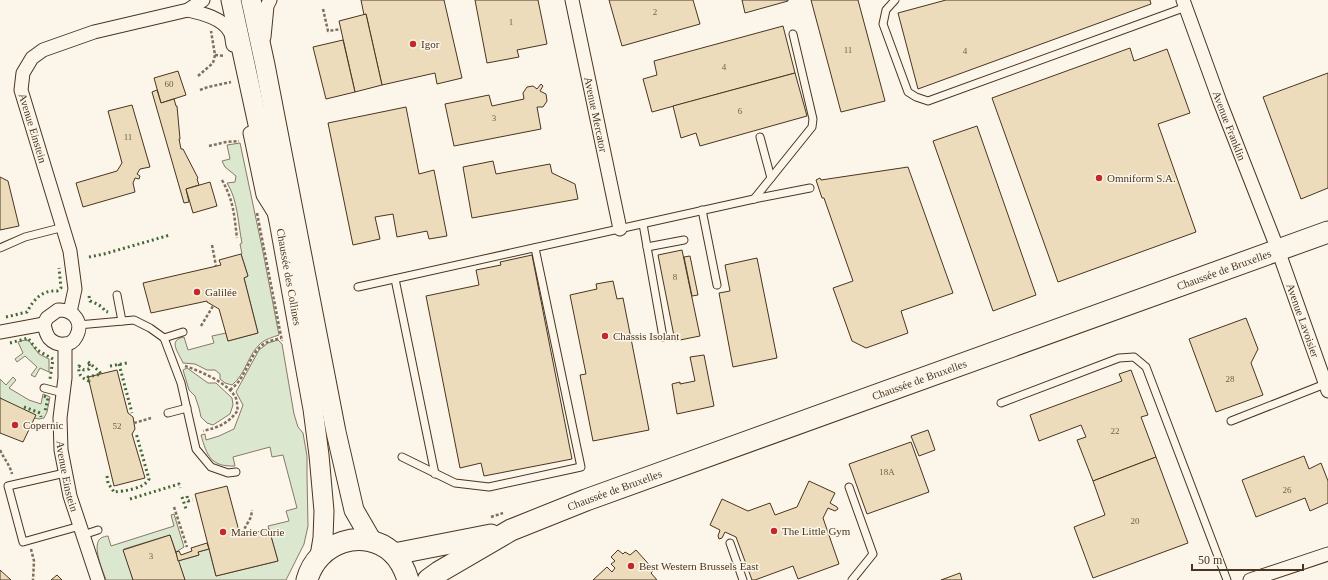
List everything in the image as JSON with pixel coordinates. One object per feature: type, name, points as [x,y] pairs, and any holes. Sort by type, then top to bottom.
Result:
[{"type":"main road","name":"Chaussée des Collines","points":[[231,0],[279,221],[313,409],[324,511],[323,538],[320,556]]},
{"type":"main road","name":"Chaussée des Collines","points":[[251,0],[336,432],[354,510],[372,541]]},
{"type":"main road","name":"Chaussée de Bruxelles","points":[[428,580],[511,530],[586,500],[1328,232]]},
{"type":"main road","name":"Chaussée de Bruxelles","points":[[394,554],[511,530]]},
{"type":"main road","points":[[307,580],[314,564],[320,556],[335,545],[353,540],[372,541],[380,544],[394,554],[404,568],[408,580]]},
{"type":"street","name":"Avenue Einstein","points":[[70,312],[74,297],[74,280],[70,250],[21,90],[23,73],[32,58],[43,50],[94,32],[188,10],[204,0]]},
{"type":"street","points":[[265,65],[264,33],[266,6],[270,0]]},
{"type":"street","name":"Avenue Mercator","points":[[572,0],[620,228]]},
{"type":"street","name":"Avenue Franklin","points":[[1185,4],[1220,102],[1278,250]]},
{"type":"street","name":"Avenue Einstein","points":[[188,10],[208,14],[223,24],[230,32],[263,195],[279,221]]},
{"type":"street","name":"Avenue Lavoisier","points":[[1278,250],[1327,388]]},
{"type":"street","points":[[0,332],[44,324],[52,314],[58,310],[65,310],[70,312],[76,318],[78,326],[76,337],[73,341],[65,344],[53,342],[48,337],[44,324]]},
{"type":"street","name":"Avenue Einstein","points":[[65,344],[65,378],[60,418],[61,450],[70,496],[98,580]]},
{"type":"street","points":[[1250,580],[1328,554]]},
{"type":"lane","points":[[895,0],[886,10],[883,24],[908,92],[916,97],[928,101],[1185,4]]},
{"type":"lane","points":[[754,199],[812,127],[813,119],[793,34]]},
{"type":"lane","points":[[760,137],[771,178]]},
{"type":"lane","points":[[358,287],[702,210],[810,188]]},
{"type":"lane","points":[[702,210],[717,285]]},
{"type":"lane","points":[[643,224],[663,336]]},
{"type":"lane","points":[[0,248],[25,237],[64,227]]},
{"type":"lane","points":[[647,247],[684,240]]},
{"type":"lane","points":[[402,457],[455,483],[489,487],[581,467],[535,248]]},
{"type":"lane","points":[[395,279],[435,474]]},
{"type":"lane","points":[[117,295],[122,321]]},
{"type":"lane","points":[[78,326],[134,320],[150,328],[164,338],[181,383],[196,449],[211,467],[228,472],[236,472]]},
{"type":"lane","points":[[164,338],[183,332]]},
{"type":"lane","points":[[1001,404],[1119,358],[1134,357],[1146,367],[1227,580]]},
{"type":"lane","points":[[44,388],[63,393]]},
{"type":"lane","points":[[1230,421],[1327,388]]},
{"type":"lane","points":[[168,413],[187,408]]},
{"type":"lane","points":[[65,473],[8,486],[23,542],[82,530],[98,530]]},
{"type":"lane","points":[[849,487],[873,554],[852,580]]},
{"type":"lane","points":[[730,543],[743,580]]},
{"type":"path","points":[[323,10],[328,31],[341,29]]},
{"type":"path","points":[[198,76],[213,63],[215,55],[208,14]]},
{"type":"path","points":[[225,51],[227,62]]},
{"type":"path","points":[[215,55],[226,56]]},
{"type":"path","points":[[229,74],[232,90]]},
{"type":"path","points":[[200,90],[231,82]]},
{"type":"path","points":[[209,146],[226,142],[243,141]]},
{"type":"path","points":[[222,180],[230,195],[234,210],[237,238]]},
{"type":"path","points":[[256,208],[283,345]]},
{"type":"path","points":[[212,244],[216,266]]},
{"type":"path","points":[[201,326],[213,306]]},
{"type":"path","points":[[230,390],[238,384],[258,349],[272,340],[281,338]]},
{"type":"path","points":[[175,367],[186,366],[210,376],[230,390],[236,400],[238,410],[231,419],[218,427],[193,433]]},
{"type":"path","points":[[134,423],[151,418]]},
{"type":"path","points":[[0,450],[3,457],[11,466],[14,485]]},
{"type":"path","points":[[174,507],[187,547]]},
{"type":"path","points":[[242,533],[251,517],[252,510]]},
{"type":"path","points":[[29,540],[34,561],[33,580]]},
{"type":"green space","points":[[240,143],[279,335],[261,343],[253,353],[241,375],[232,385],[225,383],[220,379],[220,374],[215,370],[207,370],[195,364],[183,363],[175,344],[176,341],[184,337],[188,350],[214,343],[212,336],[226,333],[228,341],[258,333],[244,278],[248,276],[241,254],[240,244],[242,243],[236,204],[227,183],[235,182],[236,176],[225,167],[222,161],[230,159],[227,145]]},
{"type":"green space","points":[[25,340],[29,341],[39,354],[49,359],[49,372],[40,368],[35,377],[31,375],[37,367],[25,356],[17,362],[15,359],[23,353],[18,342]]},
{"type":"green space","points":[[278,340],[282,344],[294,414],[298,427],[303,433],[307,456],[308,526],[304,544],[286,580],[185,580],[178,561],[199,555],[198,552],[209,549],[216,576],[278,561],[268,526],[289,521],[286,511],[297,508],[283,455],[272,457],[270,447],[233,457],[235,466],[220,465],[211,459],[205,449],[201,435],[205,434],[206,440],[234,429],[243,405],[236,392],[259,350],[268,343]]},
{"type":"green space","points":[[187,368],[208,383],[216,383],[232,398],[233,405],[230,414],[213,425],[207,423],[201,417],[195,396],[189,390],[183,370]]},
{"type":"green space","points":[[13,377],[16,380],[9,388],[29,400],[41,404],[43,394],[50,397],[47,412],[44,418],[34,418],[0,398],[0,379],[6,385]]},
{"type":"green space","points":[[174,514],[184,547],[176,552],[170,535],[124,549],[133,580],[106,580],[97,552],[98,541],[101,538],[108,536],[111,546],[174,526],[171,515]]},
{"type":"building","name":"Igor","points":[[361,0],[444,0],[462,78],[437,84],[435,73],[382,85],[366,14],[364,15]]},
{"type":"building","points":[[475,0],[538,0],[547,44],[517,50],[519,57],[487,63]]},
{"type":"building","points":[[609,0],[693,0],[700,24],[622,46]]},
{"type":"building","points":[[742,0],[788,0],[788,1],[745,13]]},
{"type":"building","points":[[811,0],[858,0],[885,101],[841,112]]},
{"type":"building","points":[[946,0],[1150,0],[1151,4],[918,89],[898,13]]},
{"type":"building","points":[[366,14],[382,85],[355,92],[339,21]]},
{"type":"building","points":[[783,26],[795,73],[652,112],[643,79],[657,75],[654,61]]},
{"type":"building","points":[[343,40],[355,92],[326,99],[313,47]]},
{"type":"building","name":"Omniform S.A.","points":[[1130,48],[1134,61],[1167,49],[1190,113],[1158,124],[1196,232],[1058,282],[992,98]]},
{"type":"building","points":[[178,71],[186,95],[161,103],[154,78]]},
{"type":"building","points":[[795,73],[807,116],[700,146],[696,133],[681,138],[673,106]]},
{"type":"building","points":[[1328,73],[1328,188],[1301,199],[1263,97]]},
{"type":"building","points":[[541,84],[543,86],[540,91],[546,94],[547,101],[543,107],[537,107],[541,129],[454,146],[445,104],[489,95],[492,106],[524,99],[523,93],[527,87],[533,86],[537,89]]},
{"type":"building","points":[[157,90],[161,103],[174,99],[177,106],[181,149],[183,149],[198,178],[199,185],[186,189],[189,202],[184,203],[152,92]]},
{"type":"building","points":[[132,105],[150,167],[140,169],[137,174],[140,176],[139,179],[135,178],[133,183],[135,192],[83,207],[76,183],[117,171],[122,163],[108,111]]},
{"type":"building","points":[[406,107],[419,174],[434,170],[447,236],[429,239],[427,231],[397,237],[393,214],[375,217],[380,239],[353,245],[328,123]]},
{"type":"building","points":[[977,126],[1036,295],[993,311],[933,141]]},
{"type":"building","points":[[493,161],[496,174],[550,164],[552,173],[575,184],[578,199],[472,218],[463,167]]},
{"type":"building","points":[[908,167],[953,293],[901,311],[908,333],[866,348],[852,341],[833,288],[853,281],[824,198],[822,198],[816,180],[820,178],[821,180]]},
{"type":"building","points":[[0,177],[8,181],[19,226],[0,230]]},
{"type":"building","points":[[210,182],[217,206],[193,213],[186,189]]},
{"type":"building","points":[[682,250],[700,336],[675,341],[658,255]]},
{"type":"building","name":"Galilée","points":[[241,254],[248,276],[244,278],[258,333],[228,341],[219,309],[207,301],[151,313],[143,283],[221,265],[219,260]]},
{"type":"building","points":[[532,255],[572,459],[484,476],[481,463],[460,468],[426,296],[479,285],[476,270],[501,265],[500,262]]},
{"type":"building","points":[[690,256],[698,295],[692,296],[684,257]]},
{"type":"building","points":[[757,258],[777,358],[733,367],[719,293],[730,291],[725,265]]},
{"type":"building","name":"Chassis Isolant","points":[[613,281],[617,299],[623,298],[649,430],[593,441],[580,375],[586,374],[570,295],[597,289],[596,284]]},
{"type":"building","points":[[1246,318],[1258,349],[1251,363],[1263,395],[1216,412],[1189,339]]},
{"type":"building","points":[[704,355],[714,406],[677,414],[672,384],[695,381],[690,357]]},
{"type":"building","points":[[117,370],[128,413],[133,417],[135,429],[132,434],[145,478],[114,486],[88,377]]},
{"type":"building","points":[[1131,370],[1148,415],[1141,417],[1156,457],[1093,481],[1077,440],[1086,437],[1081,425],[1039,441],[1030,415],[1122,381],[1119,374]]},
{"type":"building","name":"Copernic","points":[[0,398],[36,415],[23,442],[0,433]]},
{"type":"building","points":[[928,430],[935,450],[919,456],[911,436]]},
{"type":"building","points":[[911,442],[929,492],[867,514],[849,464]]},
{"type":"building","points":[[1304,456],[1309,469],[1321,463],[1328,481],[1328,503],[1310,511],[1305,498],[1256,517],[1242,480]]},
{"type":"building","points":[[1156,457],[1188,543],[1093,578],[1074,527],[1105,515],[1093,481]]},
{"type":"building","name":"The Little Gym","points":[[809,481],[835,493],[830,503],[838,509],[835,511],[828,508],[823,518],[839,564],[798,579],[793,566],[752,580],[736,537],[725,532],[722,538],[719,539],[718,536],[720,530],[710,525],[722,499],[748,511],[770,503],[775,515],[797,507]]},
{"type":"building","name":"Marie Curie","points":[[227,486],[239,531],[245,535],[269,529],[278,561],[216,576],[195,494]]},
{"type":"building","points":[[170,535],[185,580],[133,580],[123,550]]},
{"type":"building","points":[[207,543],[209,549],[198,552],[199,555],[178,561],[176,552],[179,551],[181,555],[192,551],[191,548]]},
{"type":"building","name":"Best Western Brussels East","points":[[618,550],[623,554],[625,552],[630,555],[636,550],[654,570],[651,573],[657,580],[593,580],[607,567],[612,572],[615,568],[611,564],[615,561],[611,557]]},
{"type":"building","points":[[0,570],[11,580],[0,580]]},
{"type":"building","points":[[960,573],[962,580],[941,580]]},
{"type":"building","points":[[57,575],[62,580],[51,580]]},
{"type":"hedge","points":[[89,257],[170,235]]},
{"type":"hedge","points":[[6,317],[27,312],[39,296],[47,292],[57,291],[61,288],[59,268]]},
{"type":"hedge","points":[[89,296],[90,301],[99,305],[108,312]]},
{"type":"hedge","points":[[10,343],[28,338],[37,350],[53,359],[50,379]]},
{"type":"hedge","points":[[88,362],[101,374],[88,377],[89,381],[84,379],[79,369],[79,366],[84,370],[89,369],[90,366],[88,362]]},
{"type":"hedge","points":[[110,366],[127,363]]},
{"type":"hedge","points":[[119,364],[132,413]]},
{"type":"hedge","points":[[44,396],[48,398],[45,411]]},
{"type":"hedge","points":[[24,407],[40,413],[41,417]]},
{"type":"hedge","points":[[107,476],[108,483],[114,492],[138,487],[143,485],[149,479],[136,433]]},
{"type":"hedge","points":[[130,499],[179,484],[180,488]]},
{"type":"hedge","points":[[187,496],[188,501],[193,500]]},
{"type":"hedge","points":[[182,497],[186,509]]},
{"type":"place","name":"Igor","points":[[413,44]]},
{"type":"place","name":"Omniform S.A.","points":[[1099,178]]},
{"type":"place","name":"Galilée","points":[[197,292]]},
{"type":"place","name":"Chassis Isolant","points":[[605,336]]},
{"type":"place","name":"Copernic","points":[[15,425]]},
{"type":"place","name":"The Little Gym","points":[[774,531]]},
{"type":"place","name":"Marie Curie","points":[[223,532]]},
{"type":"place","name":"Best Western Brussels East","points":[[631,566]]}]
